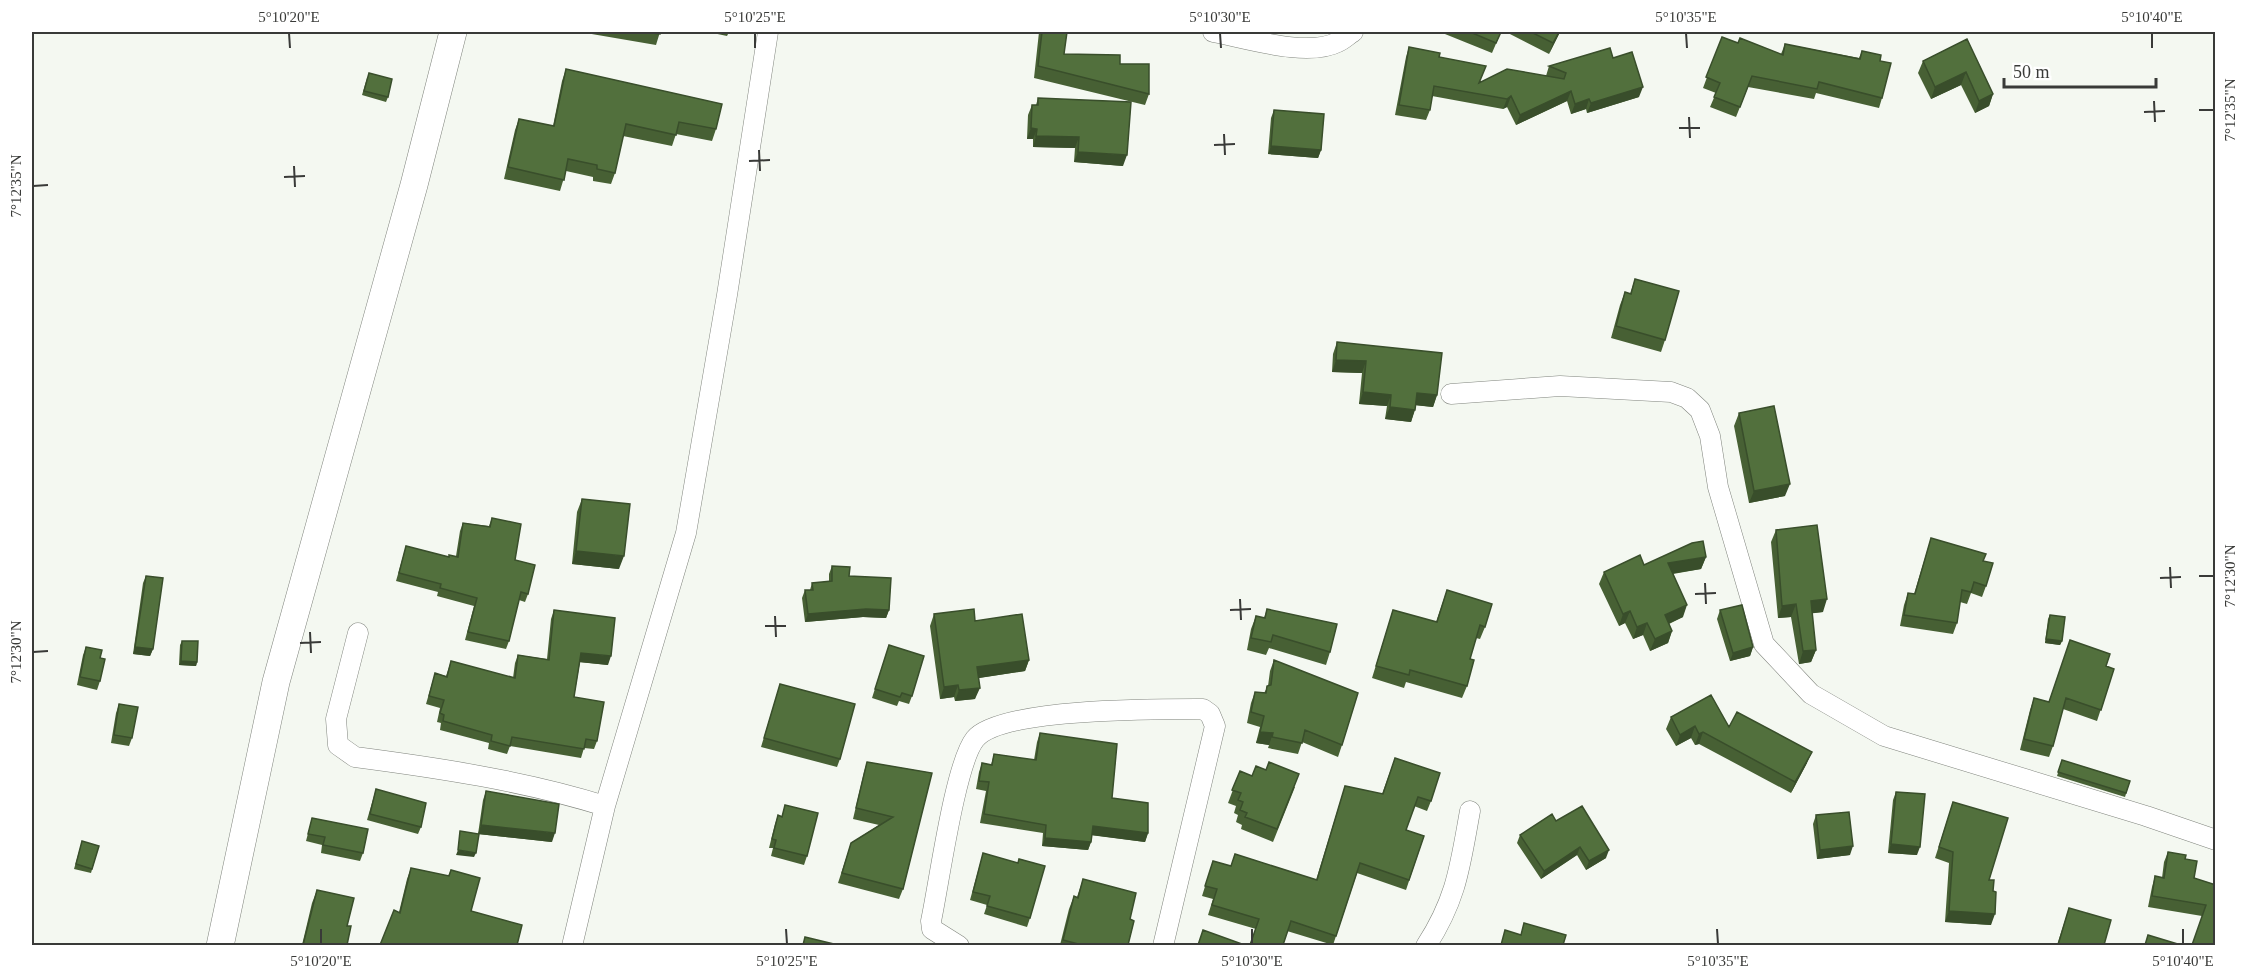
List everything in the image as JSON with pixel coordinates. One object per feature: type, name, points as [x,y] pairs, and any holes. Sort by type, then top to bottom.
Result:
[{"type":"main road","points":[[220,945],[276,682],[414,185],[453,32]]},
{"type":"street","points":[[572,945],[605,806],[686,533],[727,295],[768,32]]},
{"type":"street","points":[[1213,32],[1278,45],[1310,47],[1337,43],[1353,32]]},
{"type":"street","points":[[1451,394],[1560,386],[1671,392],[1687,398],[1700,410],[1710,436],[1718,487],[1764,644],[1811,694],[1884,736],[2146,816],[2216,840]]},
{"type":"street","points":[[358,633],[336,719],[339,745],[355,757],[505,782],[568,795],[605,806]]},
{"type":"street","points":[[959,945],[932,929],[931,921],[962,765],[976,738],[996,724],[1075,713],[1118,709],[1203,709],[1210,714],[1215,726],[1164,945]]},
{"type":"street","points":[[1426,945],[1445,917],[1457,883],[1470,811]]},
{"type":"building","points":[[1042,32],[1067,32],[1064,54],[1120,55],[1120,64],[1149,64],[1149,94],[1038,66]]},
{"type":"building","points":[[1470,32],[1501,32],[1496,43]]},
{"type":"building","points":[[1531,32],[1559,32],[1553,43]]},
{"type":"building","points":[[1722,37],[1738,43],[1740,38],[1783,55],[1785,44],[1860,59],[1862,51],[1881,55],[1880,61],[1891,63],[1882,98],[1819,82],[1817,89],[1752,76],[1740,107],[1714,97],[1720,83],[1706,77]]},
{"type":"building","points":[[1967,39],[1993,94],[1979,101],[1966,72],[1935,87],[1923,61]]},
{"type":"building","points":[[1409,47],[1440,53],[1439,57],[1486,66],[1479,83],[1507,69],[1564,79],[1566,73],[1549,66],[1610,48],[1613,58],[1632,52],[1643,87],[1591,103],[1589,99],[1575,104],[1571,91],[1520,115],[1511,96],[1507,99],[1434,86],[1430,110],[1399,105]]},
{"type":"building","points":[[566,69],[722,104],[716,129],[679,122],[676,135],[626,124],[615,173],[597,169],[597,165],[568,159],[564,180],[508,167],[519,119],[554,126]]},
{"type":"building","points":[[369,73],[392,79],[388,97],[364,91]]},
{"type":"building","points":[[1038,98],[1131,102],[1127,155],[1078,152],[1079,137],[1036,136],[1037,129],[1031,128],[1032,105],[1038,105]]},
{"type":"building","points":[[1274,110],[1324,114],[1321,150],[1271,146]]},
{"type":"building","points":[[1635,279],[1679,291],[1665,340],[1616,326],[1625,292],[1631,294]]},
{"type":"building","points":[[1337,342],[1442,353],[1437,395],[1417,393],[1415,410],[1390,407],[1391,395],[1363,392],[1366,361],[1336,360]]},
{"type":"building","points":[[1774,406],[1790,484],[1754,491],[1739,413]]},
{"type":"building","points":[[582,499],[630,504],[624,556],[576,551]]},
{"type":"building","points":[[492,518],[521,524],[515,560],[535,565],[528,594],[521,592],[509,641],[468,632],[477,598],[440,588],[441,584],[399,573],[406,546],[449,557],[449,555],[458,557],[463,523],[490,527]]},
{"type":"building","points":[[1817,525],[1827,599],[1811,601],[1816,650],[1803,651],[1796,604],[1782,606],[1776,530]]},
{"type":"building","points":[[1931,538],[1986,554],[1983,561],[1993,563],[1986,586],[1974,582],[1971,592],[1962,590],[1957,623],[1904,615],[1908,593],[1915,594]]},
{"type":"building","points":[[1703,541],[1706,557],[1668,563],[1687,605],[1665,615],[1672,631],[1655,639],[1647,623],[1637,627],[1630,611],[1623,614],[1604,572],[1640,555],[1644,565],[1692,543]]},
{"type":"building","points":[[832,566],[850,567],[849,576],[891,578],[889,610],[866,609],[808,614],[805,590],[813,590],[812,583],[832,581]]},
{"type":"building","points":[[146,576],[163,578],[153,649],[135,647]]},
{"type":"building","points":[[1447,590],[1492,604],[1485,627],[1480,625],[1470,659],[1474,660],[1467,686],[1410,670],[1409,675],[1376,666],[1393,610],[1437,622]]},
{"type":"building","points":[[1742,605],[1753,647],[1733,653],[1720,610]]},
{"type":"building","points":[[974,609],[975,621],[1022,614],[1029,660],[977,667],[980,688],[959,690],[958,685],[944,687],[934,614]]},
{"type":"building","points":[[1267,609],[1337,624],[1330,652],[1273,635],[1271,642],[1251,638],[1256,616],[1265,618]]},
{"type":"building","points":[[554,610],[615,618],[611,656],[581,653],[574,697],[604,702],[597,741],[586,739],[584,749],[512,737],[510,746],[491,741],[492,735],[443,721],[444,715],[440,713],[444,700],[429,696],[435,673],[447,677],[451,661],[515,678],[518,655],[549,660]]},
{"type":"building","points":[[2050,615],[2065,617],[2062,641],[2046,639]]},
{"type":"building","points":[[2070,640],[2110,654],[2106,666],[2114,669],[2101,710],[2066,698],[2053,746],[2024,739],[2034,698],[2049,702]]},
{"type":"building","points":[[182,641],[198,641],[197,662],[181,661]]},
{"type":"building","points":[[889,645],[924,656],[912,696],[902,693],[900,697],[875,689]]},
{"type":"building","points":[[86,647],[102,650],[100,658],[105,659],[100,681],[80,677]]},
{"type":"building","points":[[1274,660],[1358,693],[1342,745],[1305,730],[1302,743],[1272,737],[1273,733],[1260,732],[1264,716],[1251,712],[1255,692],[1266,693],[1267,686],[1271,685]]},
{"type":"building","points":[[780,684],[855,704],[840,759],[764,738]]},
{"type":"building","points":[[1711,695],[1729,727],[1737,712],[1812,752],[1795,782],[1703,732],[1699,734],[1695,726],[1680,735],[1671,717]]},
{"type":"building","points":[[119,704],[138,707],[132,738],[114,735]]},
{"type":"building","points":[[1040,733],[1117,744],[1112,798],[1148,803],[1148,833],[1093,826],[1091,842],[1045,838],[1046,825],[984,814],[989,782],[979,781],[982,763],[992,765],[994,754],[1036,760]]},
{"type":"building","points":[[1395,758],[1440,773],[1431,801],[1418,797],[1406,830],[1424,836],[1409,880],[1360,863],[1336,936],[1291,921],[1283,945],[1250,945],[1259,919],[1212,905],[1217,889],[1205,886],[1213,861],[1231,866],[1235,854],[1317,880],[1345,786],[1383,794]]},
{"type":"building","points":[[2062,760],[2130,781],[2126,793],[2058,772]]},
{"type":"building","points":[[867,762],[932,773],[903,889],[842,873],[851,843],[893,817],[856,808]]},
{"type":"building","points":[[1269,762],[1299,774],[1277,829],[1245,817],[1247,813],[1240,810],[1243,802],[1238,800],[1241,793],[1232,790],[1240,771],[1252,776],[1256,766],[1266,770]]},
{"type":"building","points":[[376,789],[426,803],[421,827],[370,814]]},
{"type":"building","points":[[486,791],[559,804],[555,833],[481,825]]},
{"type":"building","points":[[1896,792],[1925,794],[1920,847],[1891,844]]},
{"type":"building","points":[[1953,802],[2008,818],[1989,880],[1994,880],[1995,914],[1949,911],[1953,852],[1939,847]]},
{"type":"building","points":[[785,805],[818,813],[807,856],[774,848],[776,840],[772,839],[778,815],[782,817]]},
{"type":"building","points":[[1582,806],[1609,850],[1589,861],[1580,847],[1544,871],[1520,835],[1552,814],[1556,821]]},
{"type":"building","points":[[1849,812],[1853,846],[1820,850],[1816,815]]},
{"type":"building","points":[[312,818],[368,829],[363,853],[323,845],[325,837],[308,834]]},
{"type":"building","points":[[460,831],[479,834],[476,853],[458,850]]},
{"type":"building","points":[[82,841],[99,846],[92,869],[76,864]]},
{"type":"building","points":[[2168,852],[2186,855],[2185,859],[2197,861],[2194,878],[2216,885],[2216,945],[2192,945],[2206,905],[2152,896],[2155,876],[2164,878]]},
{"type":"building","points":[[983,853],[1018,863],[1019,859],[1045,866],[1030,918],[987,906],[990,896],[973,892]]},
{"type":"building","points":[[411,868],[449,876],[451,870],[480,878],[471,911],[522,925],[517,945],[380,945],[394,910],[400,913]]},
{"type":"building","points":[[1083,879],[1136,893],[1130,919],[1134,921],[1128,945],[1082,945],[1063,940],[1074,896],[1078,898]]},
{"type":"building","points":[[317,890],[354,898],[347,926],[351,926],[347,945],[303,945]]},
{"type":"building","points":[[2069,908],[2111,920],[2104,945],[2058,945]]},
{"type":"building","points":[[1524,923],[1566,935],[1563,945],[1501,945],[1505,930],[1521,935]]},
{"type":"building","points":[[1203,930],[1242,944],[1242,945],[1198,945]]},
{"type":"building","points":[[2148,935],[2181,945],[2145,945]]},
{"type":"building","points":[[805,937],[838,945],[803,945]]}]
